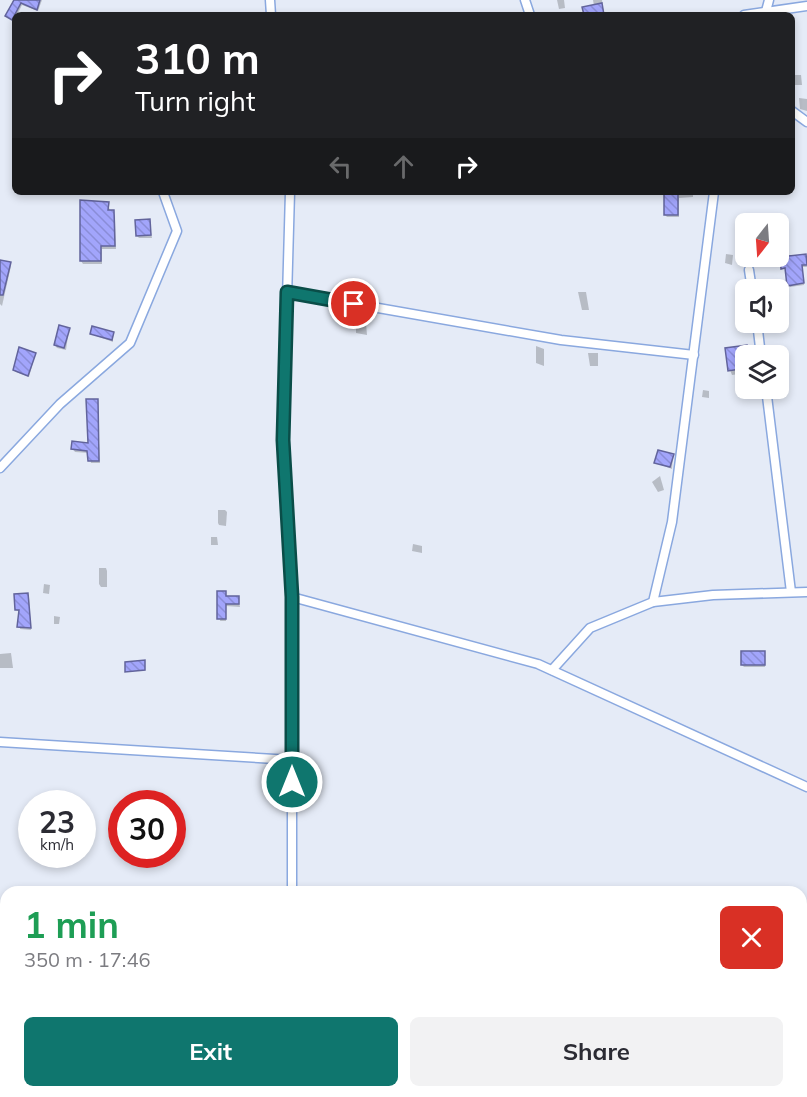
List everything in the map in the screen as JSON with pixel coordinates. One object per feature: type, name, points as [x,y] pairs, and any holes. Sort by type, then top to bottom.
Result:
[{"type":"street","points":[[776,12],[807,6]]},
{"type":"street","points":[[0,468],[60,404],[130,343],[177,231],[164,195]]},
{"type":"street","points":[[290,195],[283,440],[292,597],[292,886]]},
{"type":"street","points":[[653,602],[672,522],[714,195]]},
{"type":"street","points":[[749,270],[750,279]]},
{"type":"street","points":[[287,292],[561,340],[694,355]]},
{"type":"street","points":[[767,399],[791,592]]},
{"type":"street","points":[[552,670],[590,628],[653,602],[713,595],[807,592]]},
{"type":"street","points":[[292,597],[538,664],[807,787]]},
{"type":"street","points":[[0,742],[292,760]]},
{"type":"building","points":[[14,0],[40,0],[37,10],[21,3],[16,12],[12,12],[12,20],[5,16]]},
{"type":"building","points":[[602,3],[604,12],[583,12],[582,7]]},
{"type":"building","points":[[664,195],[678,195],[678,215],[664,215]]},
{"type":"building","points":[[80,200],[109,202],[108,210],[114,210],[115,246],[101,246],[101,261],[80,261]]},
{"type":"building","points":[[150,219],[151,235],[136,236],[135,220]]},
{"type":"building","points":[[806,254],[807,265],[802,265],[804,283],[789,286],[785,268],[781,269],[781,267],[789,267],[789,256]]},
{"type":"building","points":[[0,260],[11,262],[3,295],[0,295]]},
{"type":"building","points":[[59,325],[70,328],[64,348],[54,345]]},
{"type":"building","points":[[92,326],[114,332],[112,340],[90,334]]},
{"type":"building","points":[[19,347],[36,353],[28,376],[13,370]]},
{"type":"building","points":[[735,347],[735,370],[728,371],[725,348]]},
{"type":"building","points":[[86,399],[98,399],[99,461],[88,461],[87,451],[71,449],[72,441],[88,443]]},
{"type":"building","points":[[658,450],[674,454],[670,467],[654,463]]},
{"type":"building","points":[[217,591],[226,591],[226,596],[239,596],[239,604],[226,604],[226,619],[217,619]]},
{"type":"building","points":[[28,593],[31,628],[17,627],[19,610],[15,610],[14,594]]},
{"type":"building","points":[[741,651],[765,651],[765,665],[741,665]]},
{"type":"building","points":[[145,660],[145,670],[125,672],[125,662]]},
{"type":"route","points":[[292,782],[292,597],[283,440],[283,386],[288,330],[287,292],[354,304]]}]
